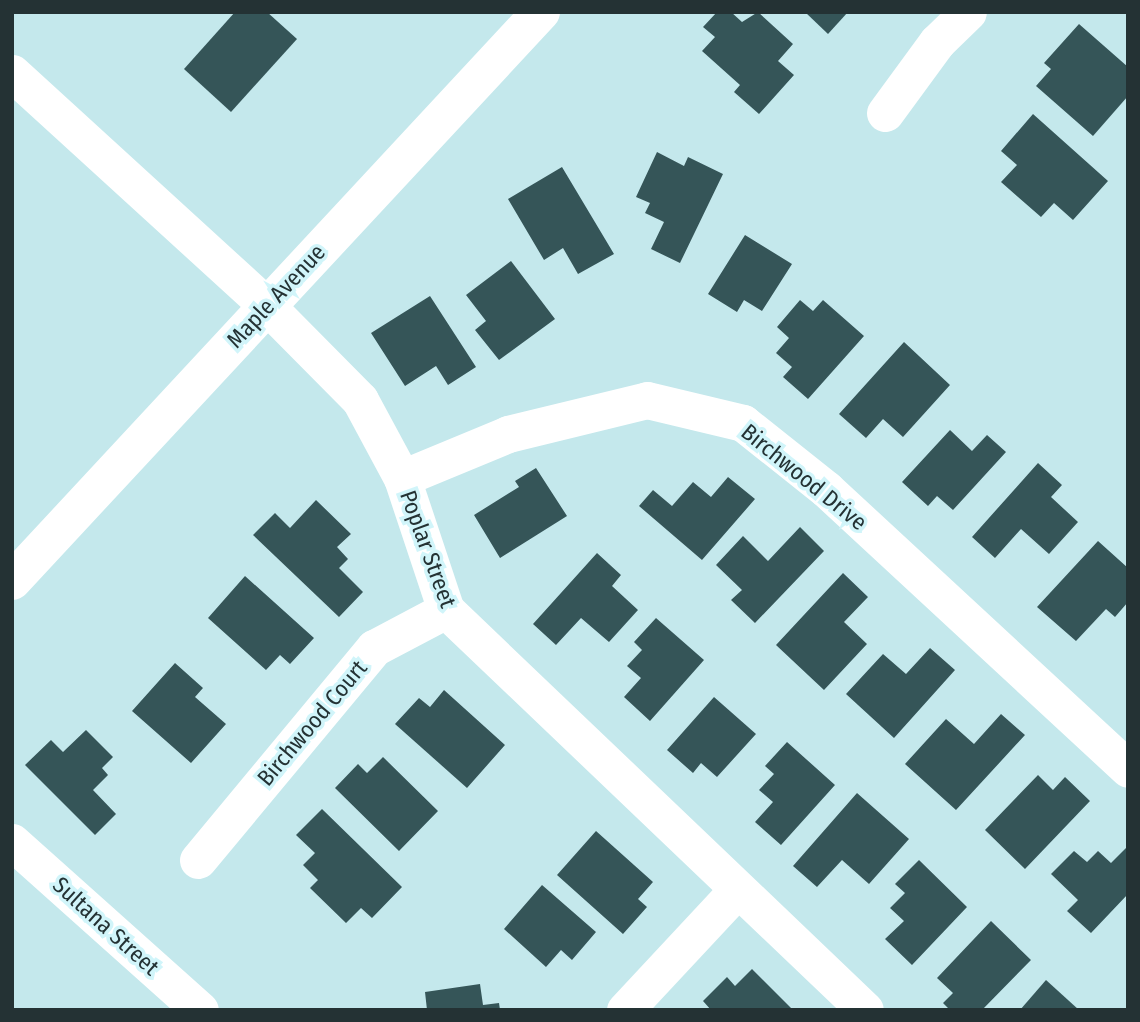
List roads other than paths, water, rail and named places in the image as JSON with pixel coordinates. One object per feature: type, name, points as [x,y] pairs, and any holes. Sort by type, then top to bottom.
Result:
[{"type":"street","name":"Maple Avenue","points":[[12,581],[541,12]]},
{"type":"street","points":[[885,113],[937,42],[968,12]]},
{"type":"street","name":"Poplar Street","points":[[12,73],[267,306],[360,400],[402,478],[446,610],[865,1010]]},
{"type":"street","name":"Birchwood Drive","points":[[402,478],[508,434],[647,400],[743,424],[826,489],[1128,769]]},
{"type":"street","name":"Birchwood Court","points":[[198,860],[374,648],[446,610]]},
{"type":"street","name":"Sultana Street","points":[[12,842],[200,1010]]},
{"type":"street","points":[[625,1010],[737,890]]}]
